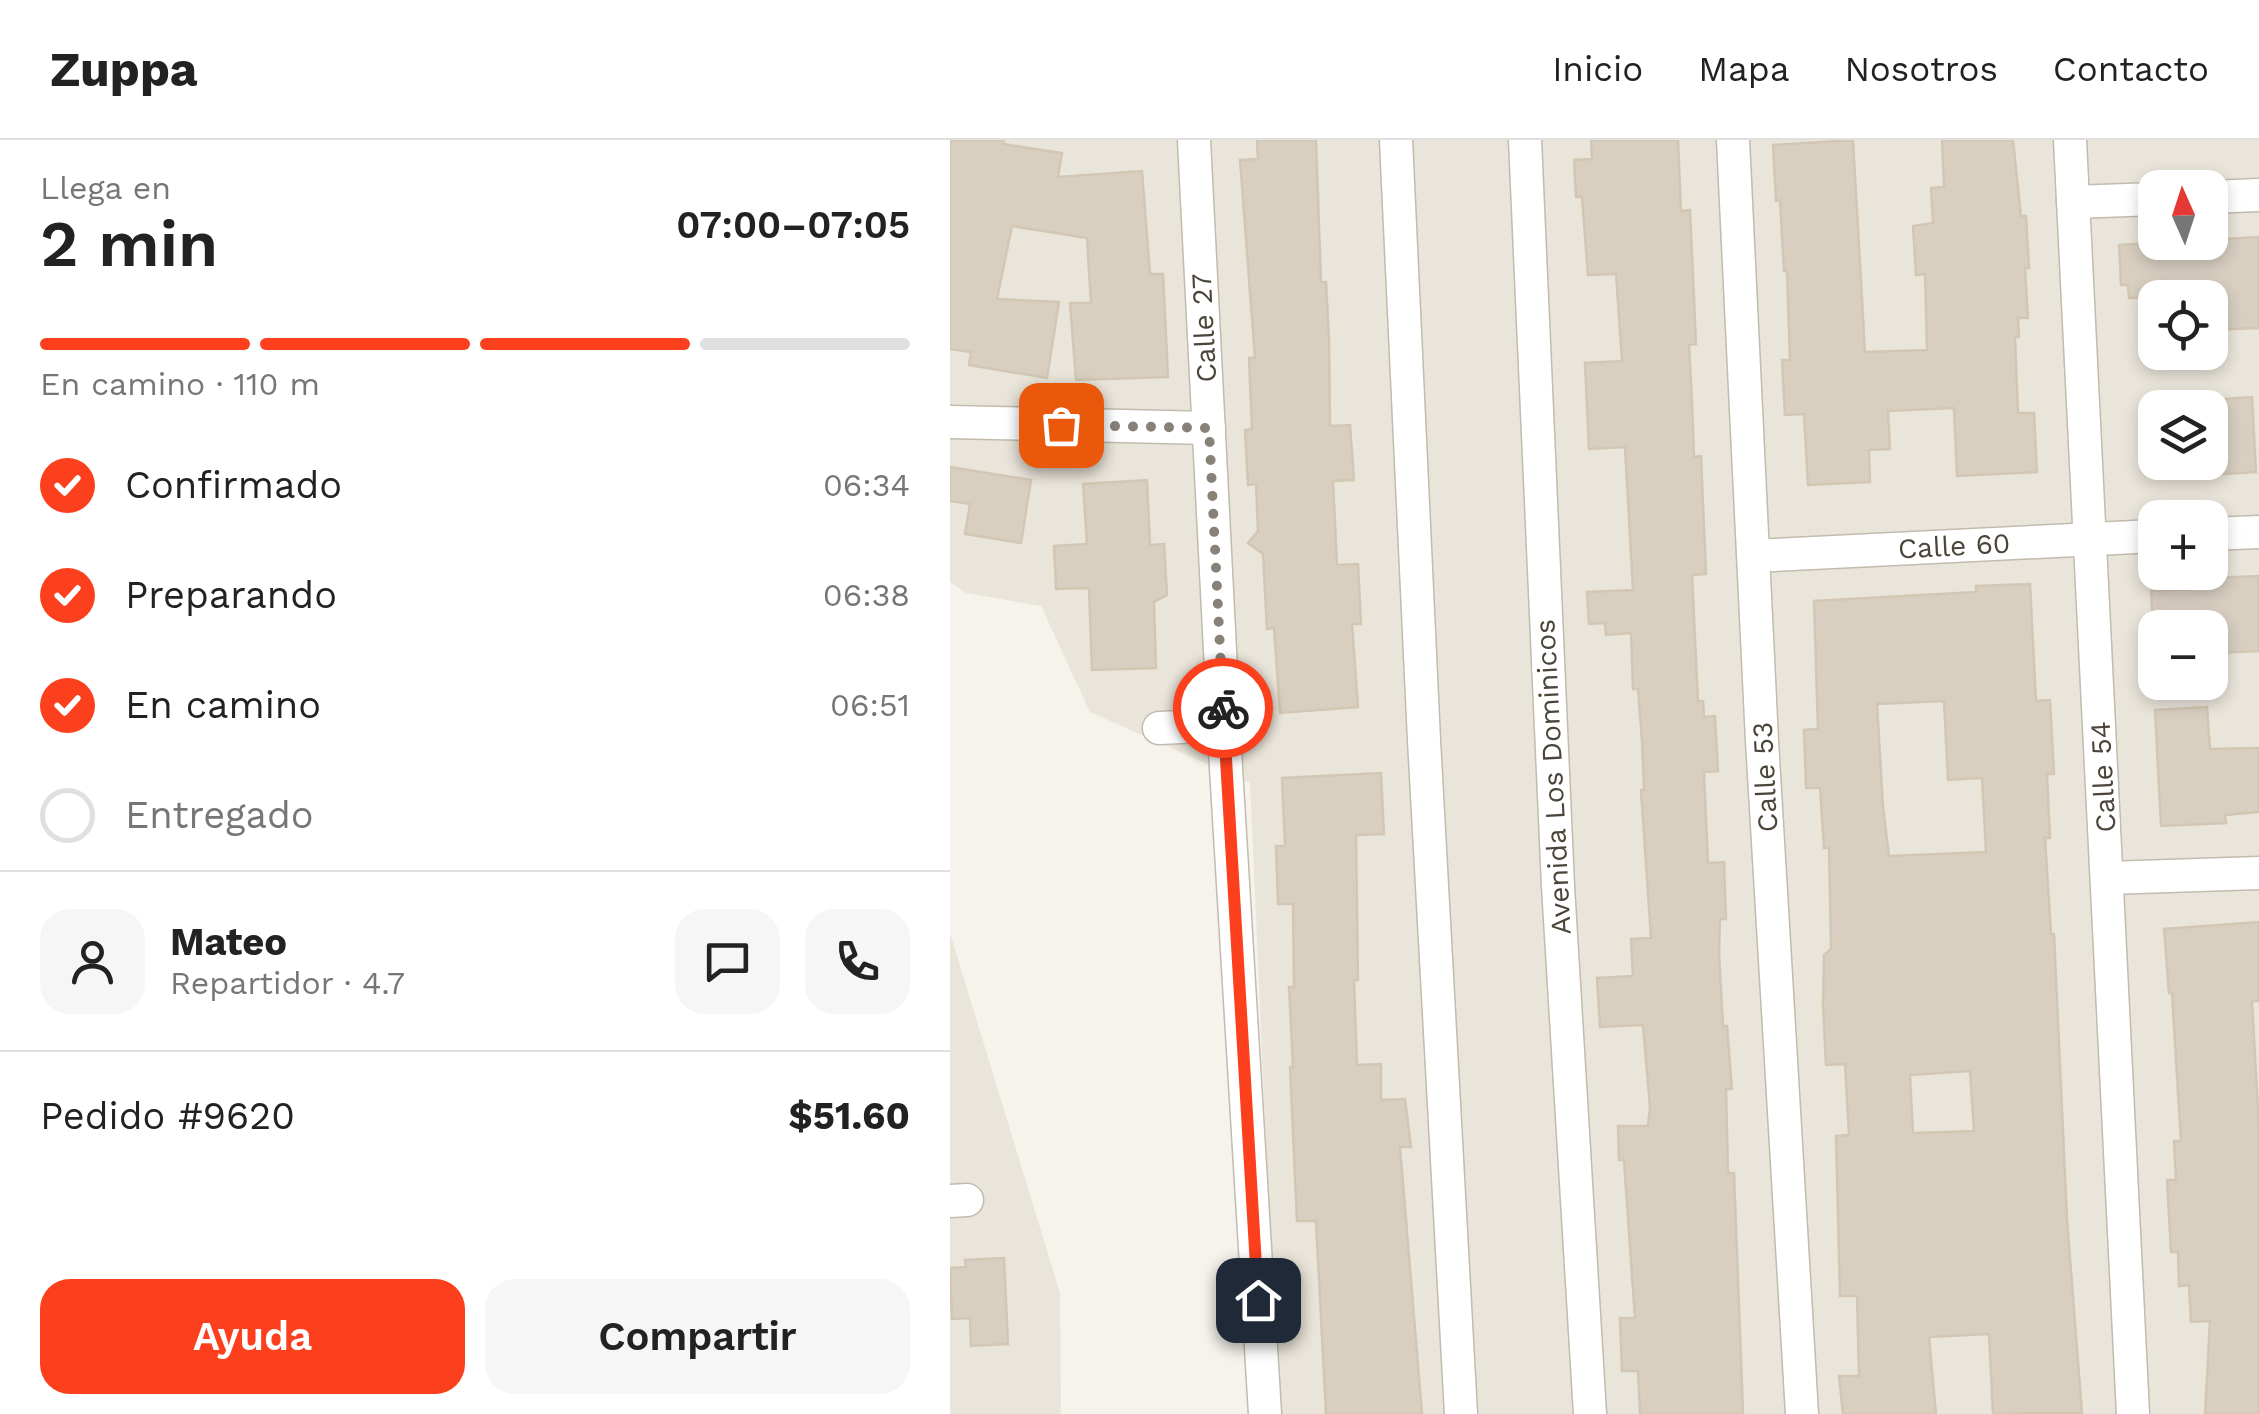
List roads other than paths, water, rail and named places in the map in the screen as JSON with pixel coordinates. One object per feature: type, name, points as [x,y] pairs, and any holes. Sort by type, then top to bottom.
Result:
[{"type":"street","name":"Calle 27","points":[[1194,140],[1265,1414]]},
{"type":"street","points":[[1396,140],[1461,1414]]},
{"type":"street","name":"Avenida Los Dominicos","points":[[1525,140],[1558,886],[1590,1414]]},
{"type":"street","name":"Calle 53","points":[[1732,140],[1802,1414]]},
{"type":"street","name":"Calle 54","points":[[2070,140],[2133,1414]]},
{"type":"street","points":[[2228,196],[2259,195]]},
{"type":"street","points":[[2073,202],[2138,200]]},
{"type":"street","points":[[950,422],[1209,428]]},
{"type":"street","points":[[2228,533],[2259,532]]},
{"type":"street","name":"Calle 60","points":[[1754,556],[2138,537]]},
{"type":"street","points":[[1160,728],[1224,726]]},
{"type":"street","points":[[2108,878],[2259,873]]}]
